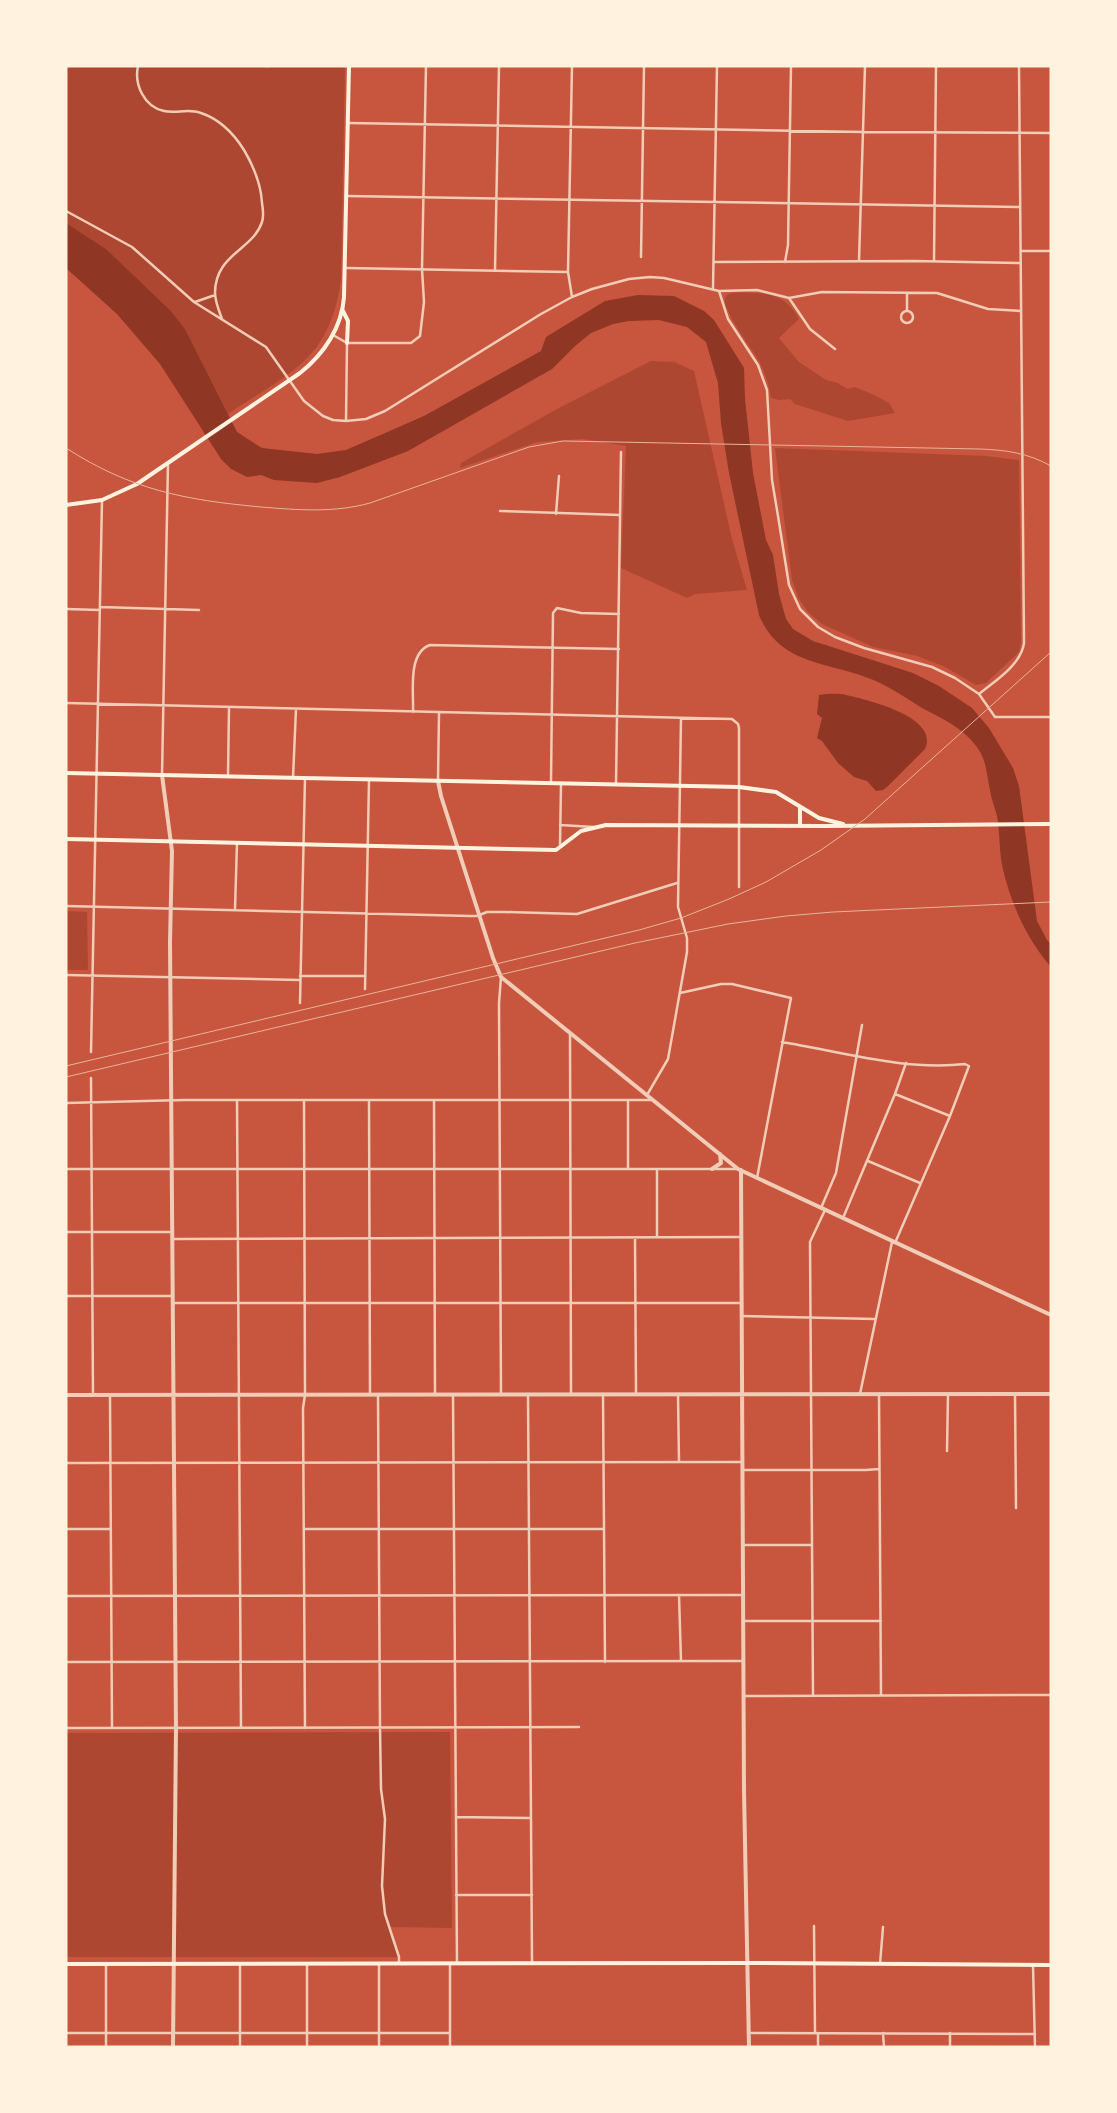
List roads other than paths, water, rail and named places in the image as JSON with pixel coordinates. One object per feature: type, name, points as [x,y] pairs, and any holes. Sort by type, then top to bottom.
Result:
[{"type":"main road","points":[[66,505],[102,500],[137,484],[289,380],[315,360],[333,335],[343,311],[346,268],[350,66]]},
{"type":"main road","points":[[343,311],[348,321],[347,343]]},
{"type":"main road","points":[[66,773],[739,787],[771,790],[819,818],[847,825]]},
{"type":"main road","points":[[800,807],[800,826]]},
{"type":"main road","points":[[66,839],[553,850],[560,848],[581,831],[596,827],[1051,824]]},
{"type":"main road","points":[[66,1964],[815,1963],[1051,1965]]},
{"type":"street","points":[[138,66],[138,82],[147,101],[163,111],[191,110],[204,114],[216,121],[233,136],[244,150],[260,184],[262,222],[255,233],[223,266],[218,277],[214,295],[222,319]]},
{"type":"street","points":[[333,335],[347,343],[411,343],[417,340],[420,333],[424,302],[422,269],[426,66]]},
{"type":"street","points":[[495,270],[499,66]]},
{"type":"street","points":[[572,66],[568,272],[572,297]]},
{"type":"street","points":[[641,257],[644,66]]},
{"type":"street","points":[[713,288],[717,66]]},
{"type":"street","points":[[785,262],[788,245],[790,66]]},
{"type":"street","points":[[859,262],[865,66]]},
{"type":"street","points":[[934,261],[936,66]]},
{"type":"street","points":[[979,694],[1016,662],[1021,654],[1024,643],[1019,66]]},
{"type":"street","points":[[349,123],[864,132],[1051,133]]},
{"type":"street","points":[[347,196],[1020,207]]},
{"type":"street","points":[[66,211],[132,247],[194,302],[266,347],[304,401],[320,414],[330,419],[346,422],[366,419],[385,411],[541,314],[572,297],[605,285],[643,277],[664,278],[713,288],[719,291],[758,290],[789,298],[822,292],[943,294],[988,309],[1021,312]]},
{"type":"street","points":[[1021,251],[1051,251]]},
{"type":"street","points":[[714,262],[934,261],[1021,263]]},
{"type":"street","points":[[346,268],[568,272]]},
{"type":"street","points":[[719,291],[728,319],[758,365],[767,390],[772,480],[789,585],[800,609],[818,627],[835,636],[864,648],[940,670],[979,694],[995,717],[1051,717]]},
{"type":"street","points":[[907,293],[907,310]]},
{"type":"street","points":[[194,302],[214,295]]},
{"type":"street","points":[[789,298],[810,329],[836,349]]},
{"type":"street","points":[[907,310],[912,312],[914,316],[912,321],[908,323],[903,321],[901,317],[903,312],[907,310]]},
{"type":"street","points":[[346,422],[347,343]]},
{"type":"street","points":[[616,785],[621,452]]},
{"type":"street","points":[[168,462],[162,775],[171,842],[176,1596],[173,2047]]},
{"type":"street","points":[[556,514],[559,476]]},
{"type":"street","points":[[91,1052],[102,500]]},
{"type":"street","points":[[500,512],[621,515]]},
{"type":"street","points":[[66,609],[166,608],[199,610]]},
{"type":"street","points":[[551,784],[554,609],[581,613],[619,614]]},
{"type":"street","points":[[413,712],[416,658],[424,648],[434,645],[619,649]]},
{"type":"street","points":[[66,703],[728,719],[735,721],[739,728],[739,887]]},
{"type":"street","points":[[228,776],[229,708]]},
{"type":"street","points":[[293,778],[296,709]]},
{"type":"street","points":[[439,713],[438,781],[479,915],[501,977],[499,1003],[501,1394]]},
{"type":"street","points":[[647,1095],[668,1059],[687,942],[678,907],[677,883],[681,718]]},
{"type":"street","points":[[300,1003],[305,778]]},
{"type":"street","points":[[365,989],[368,780]]},
{"type":"street","points":[[560,848],[561,784]]},
{"type":"street","points":[[560,825],[596,827]]},
{"type":"street","points":[[235,909],[238,843]]},
{"type":"street","points":[[66,906],[479,915],[487,912],[577,914],[677,883]]},
{"type":"street","points":[[66,975],[300,978],[365,976]]},
{"type":"street","points":[[501,977],[739,1169],[1051,1315]]},
{"type":"street","points":[[680,993],[721,984],[732,984],[783,994],[791,998],[757,1178]]},
{"type":"street","points":[[813,1695],[810,1240],[836,1173],[862,1025]]},
{"type":"street","points":[[570,1032],[571,1394]]},
{"type":"street","points":[[782,1042],[906,1063],[965,1064],[969,1066],[950,1116],[893,1242],[860,1394]]},
{"type":"street","points":[[843,1218],[868,1161],[906,1063]]},
{"type":"street","points":[[91,1078],[93,1395]]},
{"type":"street","points":[[895,1094],[950,1116]]},
{"type":"street","points":[[237,1100],[241,1728]]},
{"type":"street","points":[[66,1103],[237,1100],[654,1100]]},
{"type":"street","points":[[304,1100],[303,1462],[305,1728]]},
{"type":"street","points":[[369,1100],[370,1395]]},
{"type":"street","points":[[434,1100],[436,1395]]},
{"type":"street","points":[[628,1100],[628,1169]]},
{"type":"street","points":[[712,1169],[721,1162],[720,1154]]},
{"type":"street","points":[[868,1161],[920,1183]]},
{"type":"street","points":[[66,1169],[739,1169]]},
{"type":"street","points":[[657,1169],[657,1238]]},
{"type":"street","points":[[739,1169],[742,1303],[746,1963],[749,2047]]},
{"type":"street","points":[[66,1232],[173,1232]]},
{"type":"street","points":[[173,1239],[741,1237]]},
{"type":"street","points":[[635,1238],[636,1394]]},
{"type":"street","points":[[66,1296],[173,1296]]},
{"type":"street","points":[[174,1303],[742,1303]]},
{"type":"street","points":[[741,1316],[876,1319]]},
{"type":"street","points":[[528,1394],[532,1964]]},
{"type":"street","points":[[603,1394],[606,1662]]},
{"type":"street","points":[[678,1394],[679,1462]]},
{"type":"street","points":[[879,1394],[881,1695]]},
{"type":"street","points":[[947,1451],[948,1394]]},
{"type":"street","points":[[1015,1394],[1016,1508]]},
{"type":"street","points":[[66,1395],[1051,1394]]},
{"type":"street","points":[[110,1395],[112,1728]]},
{"type":"street","points":[[378,1395],[380,1728],[385,1819],[382,1886],[385,1914],[400,1964]]},
{"type":"street","points":[[453,1395],[457,1964]]},
{"type":"street","points":[[66,1463],[742,1462]]},
{"type":"street","points":[[742,1470],[812,1471],[880,1469]]},
{"type":"street","points":[[66,1529],[110,1529]]},
{"type":"street","points":[[304,1529],[604,1529]]},
{"type":"street","points":[[743,1545],[812,1545]]},
{"type":"street","points":[[679,1595],[682,1662]]},
{"type":"street","points":[[66,1596],[743,1595]]},
{"type":"street","points":[[743,1621],[881,1621]]},
{"type":"street","points":[[66,1662],[744,1661]]},
{"type":"street","points":[[744,1696],[1051,1695]]},
{"type":"street","points":[[66,1728],[579,1727]]},
{"type":"street","points":[[456,1817],[532,1818]]},
{"type":"street","points":[[456,1895],[532,1895]]},
{"type":"street","points":[[814,1926],[816,2033],[818,2047]]},
{"type":"street","points":[[880,1964],[883,1927]]},
{"type":"street","points":[[106,1964],[106,2047]]},
{"type":"street","points":[[240,1964],[240,2047]]},
{"type":"street","points":[[307,1964],[307,2047]]},
{"type":"street","points":[[378,1964],[379,2047]]},
{"type":"street","points":[[450,1964],[450,2047]]},
{"type":"street","points":[[1033,1965],[1035,2047]]},
{"type":"street","points":[[66,2033],[450,2033]]},
{"type":"street","points":[[748,2033],[1035,2034]]},
{"type":"street","points":[[883,2033],[884,2047]]},
{"type":"street","points":[[950,2034],[950,2047]]},
{"type":"railway","points":[[66,448],[113,474],[159,491],[208,501],[302,510],[343,508],[370,503],[529,447],[563,441],[990,449],[1025,455],[1051,466]]},
{"type":"railway","points":[[66,1066],[639,930],[681,918],[729,899],[766,882],[821,850],[865,819],[1051,652]]},
{"type":"railway","points":[[66,1077],[635,943],[728,924],[833,912],[1051,902]]}]
